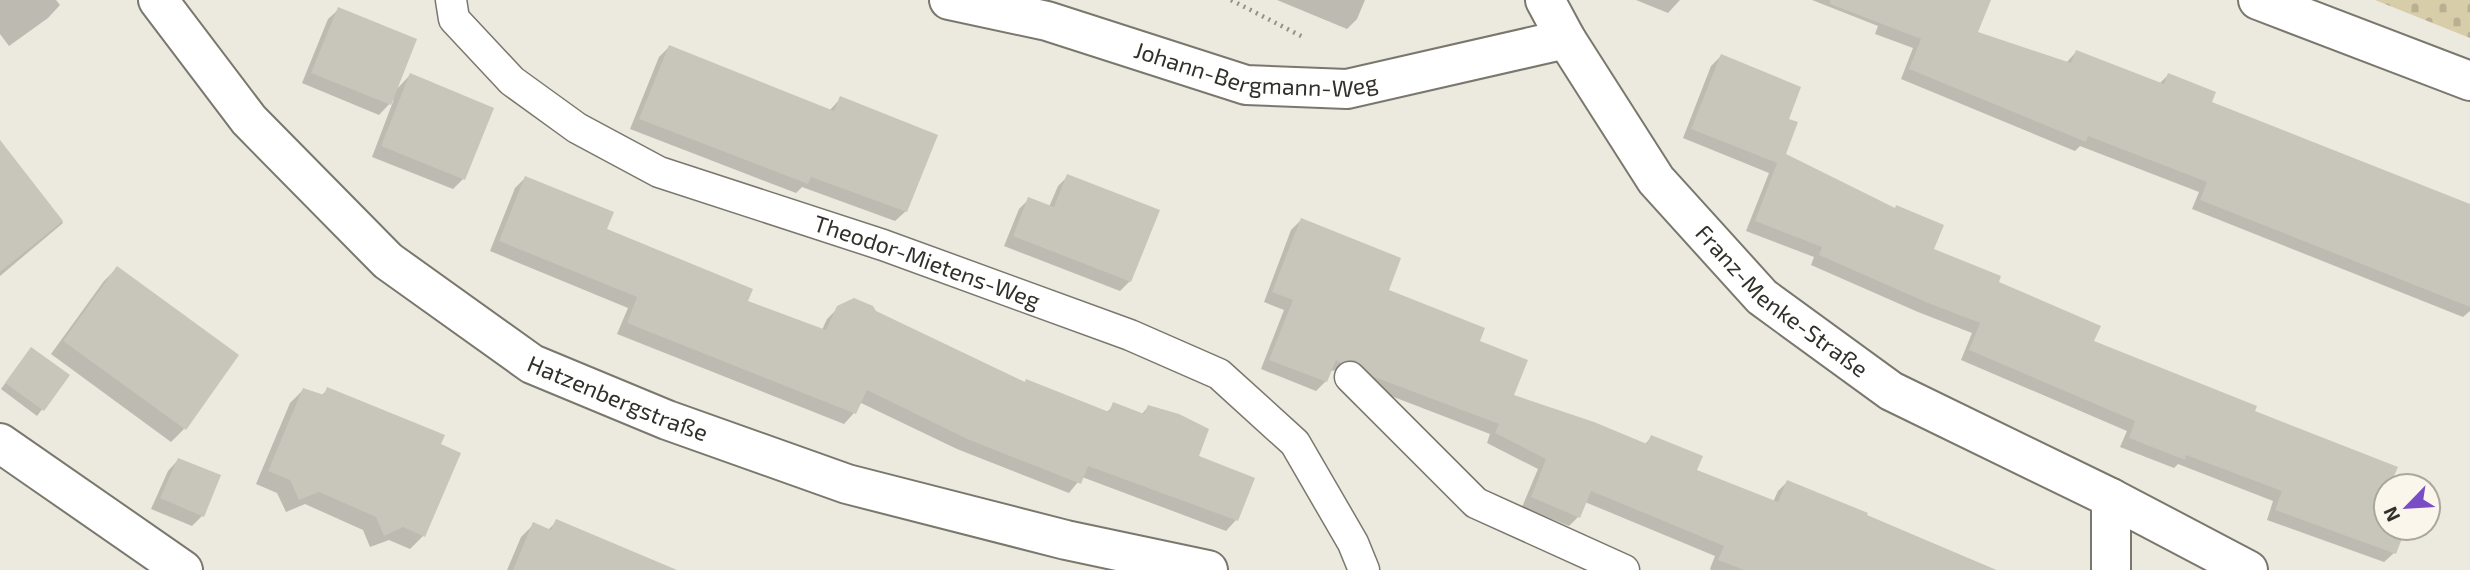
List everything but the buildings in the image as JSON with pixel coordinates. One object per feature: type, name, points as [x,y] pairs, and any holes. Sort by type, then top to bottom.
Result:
[{"type":"street","name":"Hatzenbergstraße","points":[[158,0],[249,120],[387,261],[532,364],[667,420],[847,484],[1066,540],[1208,570]]},
{"type":"street","name":"Johann-Bergmann-Weg","points":[[949,0],[1047,21],[1246,85],[1347,89],[1566,39]]},
{"type":"street","name":"Franz-Menke-Straße","points":[[1545,0],[1566,39],[1656,180],[1762,297],[1891,391],[2111,498],[2248,570]]},
{"type":"street","points":[[2258,0],[2470,81]]},
{"type":"street","points":[[0,443],[183,570]]},
{"type":"street","points":[[2111,498],[2111,570]]},
{"type":"lane","name":"Theodor-Mietens-Weg","points":[[451,0],[454,19],[512,81],[577,128],[659,172],[896,249],[1130,335],[1219,374],[1295,443],[1353,543],[1364,570]]},
{"type":"lane","points":[[1350,377],[1476,503],[1624,570]]},
{"type":"green space","points":[[2375,0],[2470,0],[2470,38]]}]
